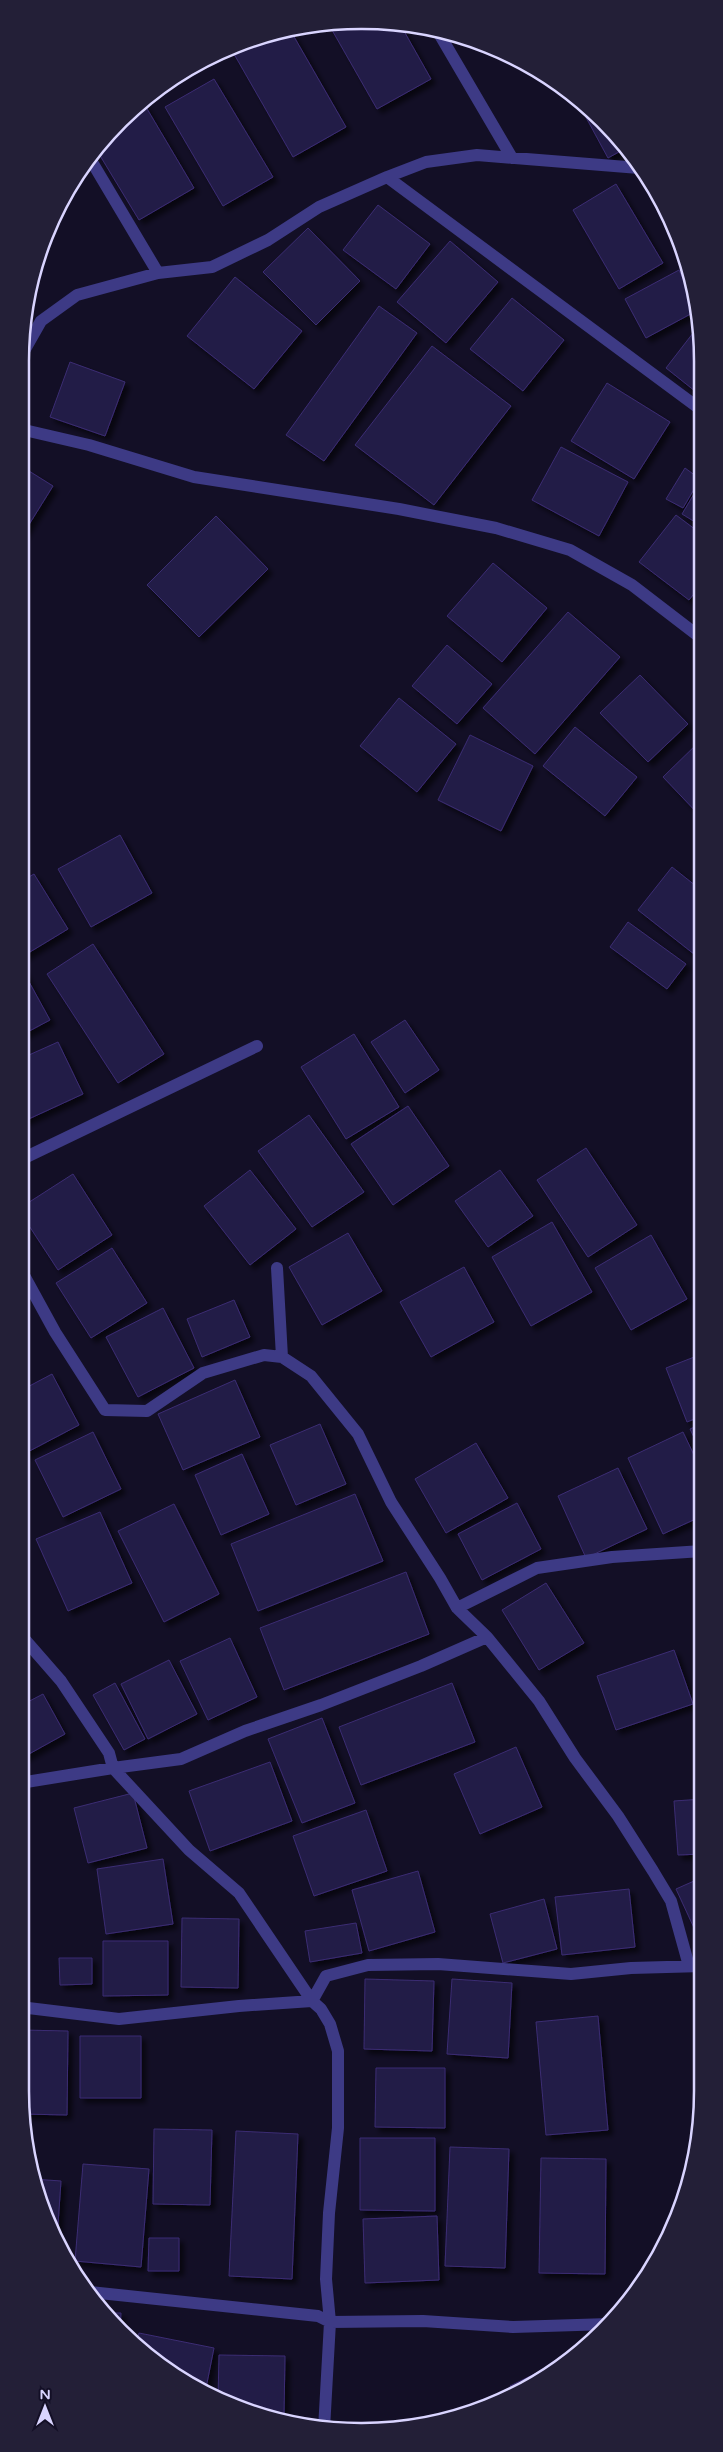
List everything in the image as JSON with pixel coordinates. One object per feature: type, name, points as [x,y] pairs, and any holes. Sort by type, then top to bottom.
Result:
[{"type":"street","points":[[442,39],[512,158]]},
{"type":"street","points":[[29,342],[41,321],[77,295],[158,273],[212,267],[268,240],[319,207],[387,176],[426,162],[477,155],[631,167]]},
{"type":"street","points":[[94,164],[158,273]]},
{"type":"street","points":[[387,176],[694,405]]},
{"type":"street","points":[[29,431],[89,445],[194,477],[399,509],[476,524],[570,550],[632,585],[694,633]]},
{"type":"street","points":[[29,1156],[257,1046]]},
{"type":"street","points":[[277,1268],[282,1357]]},
{"type":"street","points":[[29,1284],[55,1332],[105,1410],[146,1411],[203,1372],[264,1355],[282,1357],[311,1376],[358,1434],[391,1502],[457,1608],[487,1636],[540,1701],[575,1758],[618,1816],[671,1900],[689,1966]]},
{"type":"street","points":[[457,1608],[537,1568],[612,1557],[694,1552]]},
{"type":"street","points":[[29,1782],[182,1759],[245,1731],[320,1705],[420,1666],[487,1636]]},
{"type":"street","points":[[29,1644],[61,1681],[109,1753],[113,1768],[189,1850],[240,1893],[312,2001],[330,2024],[338,2051],[338,2128],[329,2213],[326,2279],[330,2322],[324,2421]]},
{"type":"street","points":[[312,2001],[326,1976],[368,1965],[438,1964],[571,1974],[631,1968],[694,1966]]},
{"type":"street","points":[[29,2008],[119,2019],[240,2006],[312,2001]]},
{"type":"street","points":[[98,2293],[318,2316],[330,2322],[423,2321],[513,2327],[599,2324]]},
{"type":"building","points":[[383,29],[404,32],[431,79],[377,109],[332,30]]},
{"type":"building","points":[[293,36],[346,127],[293,157],[234,54],[255,46]]},
{"type":"building","points":[[214,79],[273,177],[223,206],[165,107]]},
{"type":"building","points":[[146,108],[194,188],[139,220],[100,156],[126,126]]},
{"type":"building","points":[[584,114],[619,152],[608,158]]},
{"type":"building","points":[[616,184],[663,263],[619,289],[573,210]]},
{"type":"building","points":[[378,205],[430,244],[396,289],[343,250]]},
{"type":"building","points":[[308,228],[360,281],[316,325],[263,272]]},
{"type":"building","points":[[450,241],[498,282],[446,343],[397,302]]},
{"type":"building","points":[[679,270],[684,282],[690,314],[646,338],[625,299]]},
{"type":"building","points":[[235,277],[302,331],[254,389],[187,336]]},
{"type":"building","points":[[512,298],[564,340],[523,391],[470,349]]},
{"type":"building","points":[[379,306],[417,333],[324,461],[286,435]]},
{"type":"building","points":[[693,333],[694,390],[666,368]]},
{"type":"building","points":[[432,346],[511,406],[434,505],[355,445]]},
{"type":"building","points":[[70,362],[125,382],[105,436],[50,417]]},
{"type":"building","points":[[607,383],[670,422],[634,479],[571,441]]},
{"type":"building","points":[[561,447],[628,482],[599,536],[532,500]]},
{"type":"building","points":[[685,468],[694,475],[694,489],[683,508],[666,499]]},
{"type":"building","points":[[29,471],[53,486],[29,525]]},
{"type":"building","points":[[694,494],[694,521],[682,514]]},
{"type":"building","points":[[676,515],[694,528],[694,594],[689,600],[639,562]]},
{"type":"building","points":[[216,516],[268,569],[199,637],[147,585]]},
{"type":"building","points":[[493,563],[547,608],[502,662],[447,616]]},
{"type":"building","points":[[568,612],[620,657],[535,754],[483,708]]},
{"type":"building","points":[[447,645],[492,684],[457,724],[412,686]]},
{"type":"building","points":[[640,675],[688,724],[648,762],[600,713]]},
{"type":"building","points":[[399,698],[456,744],[417,792],[360,746]]},
{"type":"building","points":[[575,727],[637,777],[605,816],[543,766]]},
{"type":"building","points":[[470,735],[533,766],[501,831],[438,800]]},
{"type":"building","points":[[694,747],[694,810],[663,777]]},
{"type":"building","points":[[120,835],[152,893],[91,927],[58,869]]},
{"type":"building","points":[[672,867],[694,884],[694,954],[638,910]]},
{"type":"building","points":[[34,874],[68,929],[29,953],[29,877]]},
{"type":"building","points":[[628,922],[686,964],[667,989],[610,947]]},
{"type":"building","points":[[93,944],[164,1054],[118,1083],[47,974]]},
{"type":"building","points":[[29,982],[50,1020],[29,1031]]},
{"type":"building","points":[[405,1020],[439,1070],[405,1093],[371,1042]]},
{"type":"building","points":[[354,1034],[399,1107],[346,1139],[301,1067]]},
{"type":"building","points":[[58,1042],[83,1094],[29,1119],[29,1055]]},
{"type":"building","points":[[408,1106],[449,1166],[393,1205],[351,1144]]},
{"type":"building","points":[[309,1115],[364,1192],[312,1227],[258,1151]]},
{"type":"building","points":[[586,1148],[637,1225],[588,1257],[537,1180]]},
{"type":"building","points":[[250,1170],[296,1229],[250,1265],[204,1206]]},
{"type":"building","points":[[500,1170],[533,1216],[488,1247],[455,1201]]},
{"type":"building","points":[[73,1174],[112,1235],[58,1270],[29,1226],[29,1202]]},
{"type":"building","points":[[552,1222],[592,1292],[531,1326],[492,1257]]},
{"type":"building","points":[[348,1233],[382,1291],[322,1325],[289,1267]]},
{"type":"building","points":[[651,1235],[687,1299],[631,1330],[595,1268]]},
{"type":"building","points":[[112,1248],[147,1303],[91,1338],[56,1283]]},
{"type":"building","points":[[464,1267],[494,1322],[431,1357],[400,1302]]},
{"type":"building","points":[[234,1300],[250,1337],[202,1357],[187,1319]]},
{"type":"building","points":[[163,1308],[194,1368],[138,1397],[106,1337]]},
{"type":"building","points":[[694,1357],[694,1419],[687,1422],[666,1368]]},
{"type":"building","points":[[52,1374],[79,1425],[29,1451],[29,1386]]},
{"type":"building","points":[[235,1380],[260,1437],[183,1470],[158,1414]]},
{"type":"building","points":[[320,1424],[346,1484],[296,1505],[270,1445]]},
{"type":"building","points":[[694,1427],[694,1437],[690,1429]]},
{"type":"building","points":[[93,1432],[121,1489],[63,1517],[35,1460]]},
{"type":"building","points":[[683,1432],[694,1455],[694,1520],[663,1534],[628,1458]]},
{"type":"building","points":[[476,1443],[508,1498],[446,1533],[415,1479]]},
{"type":"building","points":[[242,1454],[269,1514],[221,1535],[195,1475]]},
{"type":"building","points":[[618,1468],[647,1529],[586,1558],[558,1496]]},
{"type":"building","points":[[355,1494],[383,1561],[258,1611],[231,1544]]},
{"type":"building","points":[[517,1503],[541,1549],[482,1580],[458,1534]]},
{"type":"building","points":[[174,1504],[219,1594],[164,1622],[118,1531]]},
{"type":"building","points":[[100,1512],[132,1583],[68,1611],[36,1539]]},
{"type":"building","points":[[406,1572],[429,1634],[284,1690],[260,1628]]},
{"type":"building","points":[[546,1583],[584,1643],[539,1670],[502,1610]]},
{"type":"building","points":[[230,1638],[257,1697],[208,1720],[180,1661]]},
{"type":"building","points":[[674,1650],[693,1704],[616,1730],[597,1676]]},
{"type":"building","points":[[169,1660],[197,1714],[148,1739],[121,1684]]},
{"type":"building","points":[[115,1683],[145,1739],[124,1750],[93,1695]]},
{"type":"building","points":[[452,1683],[475,1742],[361,1785],[339,1727]]},
{"type":"building","points":[[43,1694],[65,1734],[29,1754],[29,1701]]},
{"type":"building","points":[[322,1718],[355,1803],[302,1823],[268,1739]]},
{"type":"building","points":[[516,1747],[542,1807],[480,1834],[454,1774]]},
{"type":"building","points":[[270,1762],[292,1821],[210,1851],[189,1791]]},
{"type":"building","points":[[133,1793],[147,1848],[88,1863],[74,1808]]},
{"type":"building","points":[[694,1800],[694,1854],[678,1855],[674,1801]]},
{"type":"building","points":[[366,1810],[387,1871],[314,1896],[293,1836]]},
{"type":"building","points":[[163,1859],[173,1924],[106,1934],[97,1869]]},
{"type":"building","points":[[418,1871],[435,1932],[369,1951],[352,1890]]},
{"type":"building","points":[[694,1881],[694,1928],[676,1889]]},
{"type":"building","points":[[629,1889],[635,1947],[562,1955],[555,1897]]},
{"type":"building","points":[[544,1899],[557,1949],[503,1963],[490,1914]]},
{"type":"building","points":[[182,1918],[239,1919],[238,1988],[181,1987]]},
{"type":"building","points":[[356,1923],[362,1953],[310,1962],[305,1931]]},
{"type":"building","points":[[103,1941],[168,1941],[168,1995],[103,1996]]},
{"type":"building","points":[[59,1958],[92,1958],[92,1984],[60,1985]]},
{"type":"building","points":[[365,1979],[434,1981],[432,2051],[364,2049]]},
{"type":"building","points":[[452,1979],[512,1983],[508,2058],[447,2054]]},
{"type":"building","points":[[598,2016],[608,2130],[546,2135],[536,2022]]},
{"type":"building","points":[[29,2030],[68,2031],[67,2115],[29,2114]]},
{"type":"building","points":[[80,2036],[141,2036],[141,2098],[80,2098]]},
{"type":"building","points":[[376,2068],[445,2068],[445,2128],[375,2127]]},
{"type":"building","points":[[154,2129],[212,2130],[210,2205],[153,2204]]},
{"type":"building","points":[[236,2131],[298,2134],[292,2279],[229,2276]]},
{"type":"building","points":[[360,2138],[435,2138],[435,2211],[360,2210]]},
{"type":"building","points":[[450,2147],[509,2149],[505,2268],[445,2266]]},
{"type":"building","points":[[541,2158],[606,2159],[605,2274],[539,2273]]},
{"type":"building","points":[[83,2164],[149,2169],[141,2267],[75,2260]]},
{"type":"building","points":[[41,2180],[61,2181],[58,2227]]},
{"type":"building","points":[[437,2216],[439,2280],[365,2283],[363,2219]]},
{"type":"building","points":[[149,2238],[179,2238],[179,2271],[148,2271]]},
{"type":"building","points":[[114,2313],[121,2313],[121,2320]]},
{"type":"building","points":[[139,2333],[214,2348],[207,2385],[177,2367],[138,2337]]},
{"type":"building","points":[[219,2355],[285,2356],[284,2414],[255,2406],[218,2391]]},
{"type":"building","points":[[538,2372],[511,2388],[510,2386]]}]
